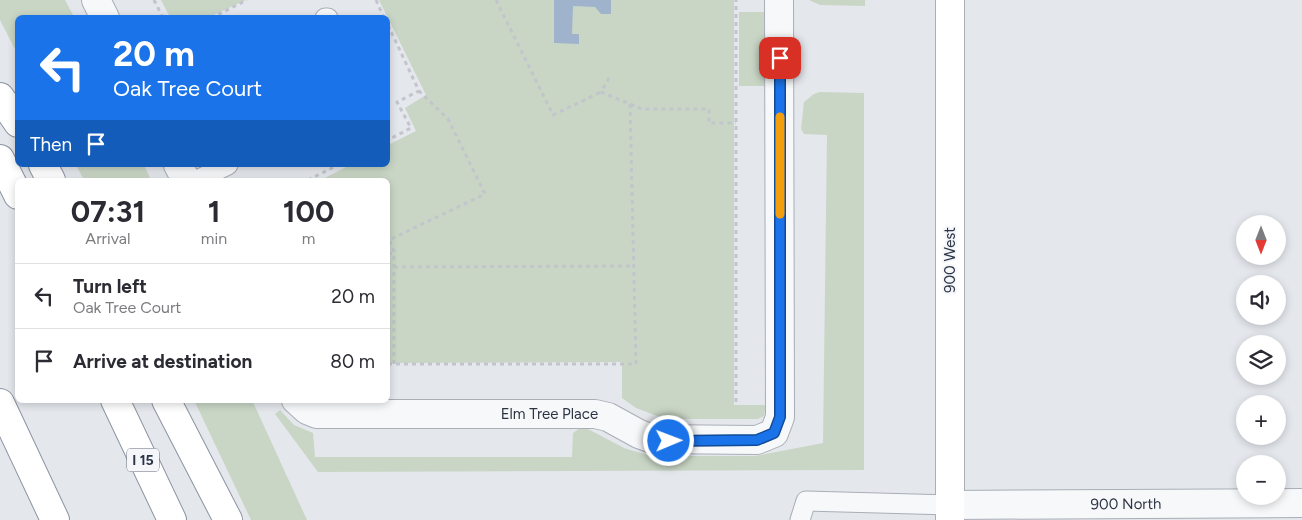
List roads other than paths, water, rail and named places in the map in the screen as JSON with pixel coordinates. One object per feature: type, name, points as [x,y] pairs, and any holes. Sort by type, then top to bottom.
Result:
[{"type":"main road","name":"900 West","points":[[950,0],[950,512]]},
{"type":"main road","points":[[0,97],[15,119]]},
{"type":"main road","points":[[0,159],[15,189]]},
{"type":"main road","points":[[0,403],[55,520]]},
{"type":"main road","name":"I 15","points":[[116,403],[172,520]]},
{"type":"main road","points":[[168,403],[228,520]]},
{"type":"street","points":[[96,0],[104,15]]},
{"type":"street","name":"Elm Tree Place","points":[[307,407],[595,414],[608,417],[639,434],[669,441],[757,440],[774,433],[780,417],[779,0]]},
{"type":"street","name":"900 North","points":[[950,512],[1302,503]]},
{"type":"lane","points":[[201,178],[224,167]]},
{"type":"lane","points":[[800,520],[806,501],[950,512]]},
{"type":"water","points":[[554,0],[611,0],[611,14],[601,14],[595,7],[573,6],[572,34],[579,34],[579,44],[554,43]]}]
